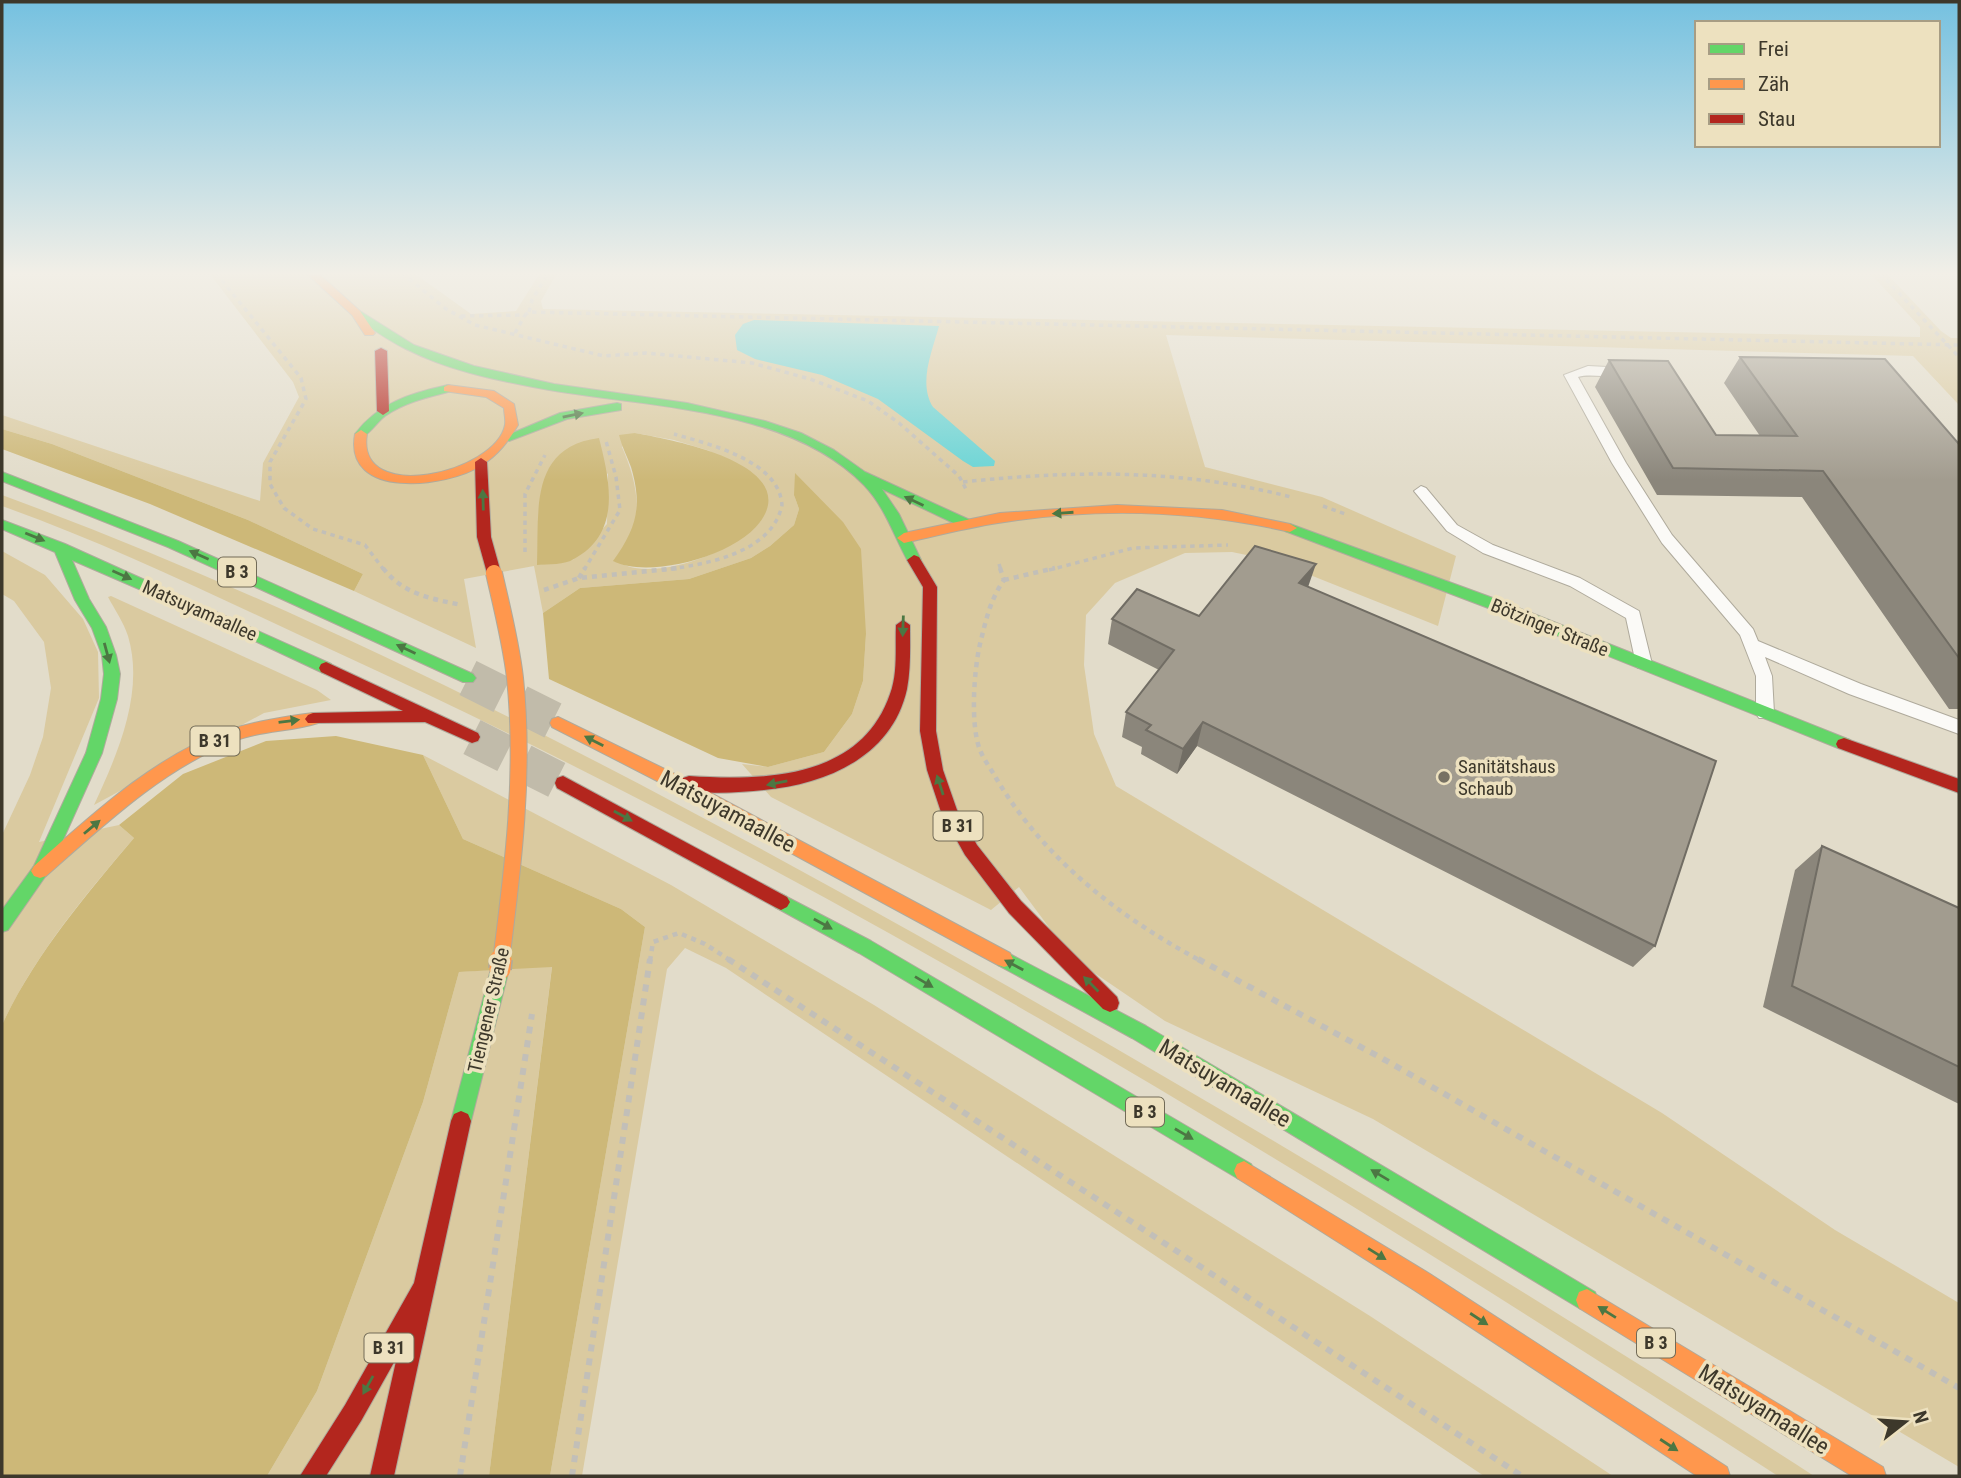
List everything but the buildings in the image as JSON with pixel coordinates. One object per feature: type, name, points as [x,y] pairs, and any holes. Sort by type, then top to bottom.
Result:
[{"type":"main road","name":"B 31","points":[[375,342],[397,365]]},
{"type":"main road","name":"B 31","points":[[405,342],[420,351],[533,383],[743,417],[773,427],[830,453],[862,475],[890,509],[929,587],[928,732],[935,770],[949,812],[971,850],[1015,907],[1139,1032]]},
{"type":"main road","points":[[381,351],[383,411]]},
{"type":"main road","points":[[420,379],[436,391]]},
{"type":"main road","name":"B 31","points":[[509,437],[514,423],[514,405],[479,391],[436,391],[408,399],[383,411],[372,421],[359,441],[361,460],[379,474],[409,480],[426,480],[458,472],[481,462],[509,437],[564,416],[648,401]]},
{"type":"main road","name":"B 31","points":[[545,401],[598,395]]},
{"type":"main road","name":"Tiengener Straße","points":[[382,1476],[455,1145],[500,969],[508,916],[516,797],[517,709],[509,641],[484,537],[481,462]]},
{"type":"main road","name":"B 3","points":[[2,475],[173,544],[468,678]]},
{"type":"main road","points":[[862,475],[967,524]]},
{"type":"main road","points":[[426,480],[440,492]]},
{"type":"main road","name":"Bötzinger Straße","points":[[1076,527],[1131,511]]},
{"type":"main road","name":"Bötzinger Straße","points":[[904,538],[1025,515],[1131,511],[1222,513],[1289,527],[1959,786]]},
{"type":"main road","name":"Matsuyamaallee","points":[[2,524],[60,547],[472,737]]},
{"type":"main road","points":[[470,524],[484,537]]},
{"type":"main road","points":[[40,871],[94,753],[109,699],[112,674],[99,627],[82,600],[60,547]]},
{"type":"main road","points":[[904,585],[914,560],[932,555]]},
{"type":"main road","points":[[673,781],[728,788],[775,785],[812,775],[864,750],[895,704],[902,668],[903,612]]},
{"type":"main road","name":"B 31","points":[[2,924],[40,871],[130,795],[207,745],[235,732],[275,723],[319,718],[431,716]]},
{"type":"main road","name":"Matsuyamaallee","points":[[558,723],[673,781],[1139,1032],[1438,1209],[1874,1476]]},
{"type":"main road","name":"B 3","points":[[563,783],[865,947],[1200,1144],[1422,1282],[1718,1476]]},
{"type":"main road","name":"B 31","points":[[312,1476],[353,1413],[426,1283]]},
{"type":"lane","points":[[1641,373],[1588,370],[1570,375],[1619,463],[1667,539],[1747,633],[1764,676],[1765,713]]},
{"type":"lane","points":[[1421,491],[1452,528],[1488,549],[1576,582],[1633,615],[1644,664]]},
{"type":"lane","points":[[1752,646],[1855,690],[1959,727]]},
{"type":"path","points":[[272,342],[301,378],[306,399],[270,462],[270,484],[284,508],[313,529],[365,545],[394,582],[423,597],[463,605]]},
{"type":"path","points":[[550,342],[604,356],[646,353],[752,363],[810,379],[868,401],[899,423],[959,475],[972,502]]},
{"type":"path","points":[[1815,342],[1959,345]]},
{"type":"path","points":[[1946,342],[1959,357]]},
{"type":"path","points":[[604,356],[604,364]]},
{"type":"path","points":[[544,590],[578,578],[666,571],[724,557],[760,539],[776,522],[782,502],[776,485],[758,468],[728,452],[665,433]]},
{"type":"path","points":[[578,578],[620,510],[616,477],[606,441]]},
{"type":"path","points":[[525,555],[525,494],[544,456],[552,450]]},
{"type":"path","points":[[1232,545],[1162,544],[1118,551],[1033,576],[1004,580],[991,598],[975,665],[974,703],[979,749],[1016,812],[1074,873],[1111,905],[1194,957],[1433,1087],[1959,1388]]},
{"type":"path","points":[[999,564],[1004,580]]},
{"type":"path","points":[[572,1476],[653,942],[679,933],[705,944],[1522,1476]]},
{"type":"path","points":[[460,1476],[533,1009]]},
{"type":"shaded area","points":[[262,342],[1168,342],[1205,467],[1322,497],[1456,556],[1438,626],[1275,561],[1232,552],[1185,553],[1115,583],[1086,615],[1084,665],[1094,734],[1116,786],[1662,1113],[1835,1230],[1959,1303],[1959,1467],[1373,1119],[1165,1021],[1071,957],[1019,887],[991,910],[771,797],[742,764],[768,767],[824,752],[852,714],[863,681],[866,634],[794,495],[799,509],[794,525],[770,546],[751,558],[689,579],[580,588],[543,613],[534,566],[464,579],[476,648],[354,591],[363,574],[248,520],[52,444],[2,429],[2,415],[260,501],[263,463],[299,397],[293,382]],"holes":[[[635,433],[674,440],[710,451],[761,521],[720,550],[685,563],[651,569],[614,561],[632,533],[637,512],[630,467],[622,447]],[[608,473],[607,524],[573,560],[537,565]]]},
{"type":"shaded area","points":[[1414,342],[1959,342],[1959,405],[1913,356]]},
{"type":"shaded area","points":[[2,429],[52,444],[248,520],[363,574],[354,591],[150,504],[2,449]]},
{"type":"shaded area","points":[[635,433],[716,454],[738,463],[755,475],[766,489],[768,505],[760,522],[725,549],[701,558],[652,567],[630,566],[613,561],[632,528],[637,506],[635,481],[619,435]]},
{"type":"shaded area","points":[[599,438],[609,488],[606,521],[600,535],[589,548],[570,561],[537,565],[539,503],[549,468],[560,454],[576,444]]},
{"type":"shaded area","points":[[795,473],[843,522],[861,549],[866,634],[863,681],[852,714],[824,752],[768,767],[718,758],[549,679],[543,613],[580,588],[689,579],[751,558],[794,525],[799,509],[794,495]]},
{"type":"shaded area","points":[[2,495],[238,590],[353,642],[582,754],[694,813],[917,935],[1258,1131],[1482,1267],[1814,1476],[1778,1476],[1254,1146],[898,938],[717,840],[533,746],[219,597],[46,522],[2,506]]},
{"type":"shaded area","points":[[2,551],[45,575],[83,619],[98,652],[99,698],[39,842],[119,825],[134,838],[79,904],[45,951],[2,1025],[2,835],[30,775],[43,737],[51,688],[44,642],[14,601],[2,594]]},
{"type":"shaded area","points":[[111,596],[317,690],[331,700],[264,713],[94,805],[126,723],[133,679],[128,636],[108,597]]},
{"type":"shaded area","points":[[336,736],[423,755],[463,839],[621,909],[645,927],[550,1476],[489,1476],[552,967],[459,972],[423,1102],[317,1391],[267,1476],[2,1476],[2,1025],[45,951],[79,904],[134,838],[119,825],[183,774],[266,741]]},
{"type":"shaded area","points":[[423,755],[671,885],[874,1005],[1370,1316],[1613,1476],[1484,1476],[726,968],[685,948],[667,969],[582,1476],[550,1476],[645,927],[621,909],[463,839]]},
{"type":"shaded area","points":[[552,966],[489,1476],[267,1476],[317,1391],[423,1102],[459,972]]},
{"type":"water","points":[[736,342],[934,342],[926,378],[933,407],[995,461],[994,466],[973,467],[878,399],[822,375],[755,359],[737,350]]},
{"type":"tunnel","points":[[468,678],[558,723]]},
{"type":"tunnel","points":[[472,737],[563,783]]},
{"type":"traffic: fast","points":[[401,342],[470,369],[554,387],[724,414],[761,423],[796,436],[830,453],[870,484],[892,514],[914,560]]},
{"type":"traffic: fast","points":[[361,434],[378,416],[399,403],[448,389]]},
{"type":"traffic: fast","points":[[509,437],[564,416],[617,407]]},
{"type":"traffic: fast","points":[[862,475],[967,524]]},
{"type":"traffic: fast","points":[[2,476],[173,544],[468,678]]},
{"type":"traffic: fast","points":[[2,524],[211,614],[326,668]]},
{"type":"traffic: fast","points":[[1290,528],[1496,605],[1844,744]]},
{"type":"traffic: fast","points":[[2,924],[40,871],[94,753],[109,699],[112,674],[109,655],[99,627],[82,600],[60,547]]},
{"type":"traffic: fast","points":[[781,902],[865,947],[1244,1171]]},
{"type":"traffic: fast","points":[[1004,959],[1139,1032],[1587,1300]]},
{"type":"traffic: fast","points":[[461,1121],[500,969]]},
{"type":"traffic: slow","points":[[361,434],[361,457],[367,466],[378,473],[412,481],[446,476],[476,463],[499,445],[511,425],[509,407],[489,394],[448,389]]},
{"type":"traffic: slow","points":[[904,538],[1000,518],[1117,509],[1187,511],[1256,520],[1290,528]]},
{"type":"traffic: slow","points":[[494,573],[513,663],[518,728],[515,831],[500,969]]},
{"type":"traffic: slow","points":[[40,871],[133,792],[197,751],[232,735],[271,725],[313,719]]},
{"type":"traffic: slow","points":[[558,723],[673,781],[1004,959]]},
{"type":"traffic: slow","points":[[1244,1171],[1422,1282],[1718,1476]]},
{"type":"traffic: slow","points":[[1587,1300],[1874,1476]]},
{"type":"traffic: jam","points":[[381,351],[383,411]]},
{"type":"traffic: jam","points":[[481,462],[484,537],[494,573]]},
{"type":"traffic: jam","points":[[914,560],[930,587],[928,731],[935,770],[949,812],[971,850],[1015,907],[1110,1003]]},
{"type":"traffic: jam","points":[[689,783],[750,785],[781,782],[812,775],[841,764],[865,747],[885,724],[898,694],[902,669],[903,625]]},
{"type":"traffic: jam","points":[[326,668],[472,737]]},
{"type":"traffic: jam","points":[[313,719],[421,717]]},
{"type":"traffic: jam","points":[[1844,744],[1959,786]]},
{"type":"traffic: jam","points":[[563,783],[781,902]]},
{"type":"traffic: jam","points":[[382,1476],[461,1121]]},
{"type":"traffic: jam","points":[[312,1476],[353,1413],[426,1283]]},
{"type":"place","name":"Sanitätshaus Schaub","points":[[1444,777]]}]
